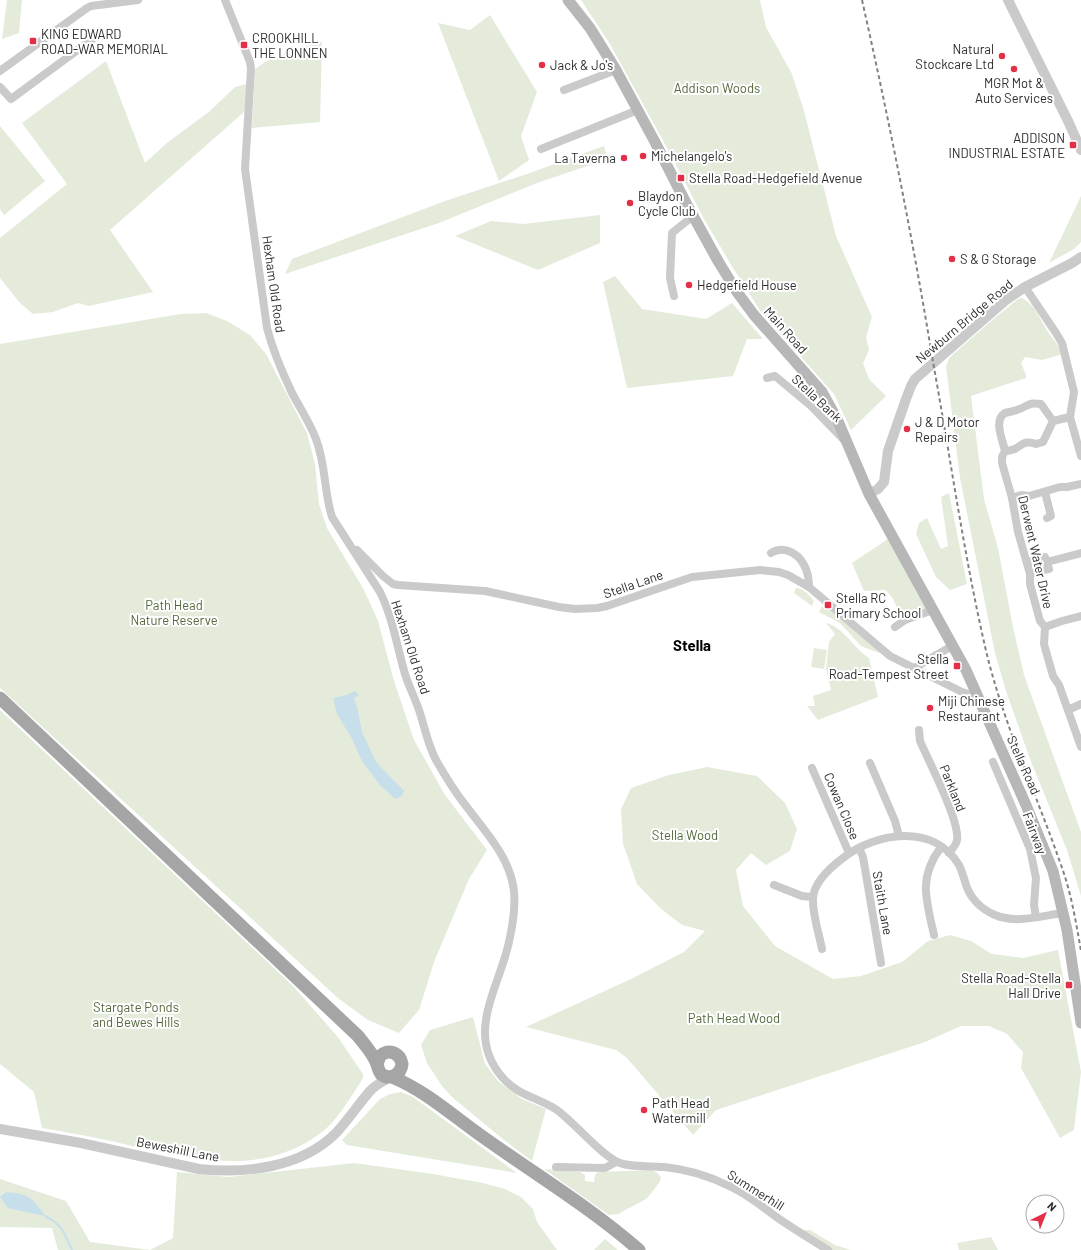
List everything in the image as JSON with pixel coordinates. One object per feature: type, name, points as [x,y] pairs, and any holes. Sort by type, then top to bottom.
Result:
[{"type":"main road","name":"Main Road","points":[[568,0],[590,28],[616,70],[718,261],[754,315],[822,392],[837,419],[869,494]]},
{"type":"main road","name":"Stella Road","points":[[869,494],[976,692],[1026,805],[1053,871],[1063,913],[1081,1023]]},
{"type":"main road","points":[[0,698],[358,1036],[382,1074],[401,1080],[434,1100],[482,1137],[607,1224],[639,1250]]},
{"type":"main road","points":[[358,1036],[387,1052],[393,1052],[399,1056],[402,1064],[412,1077],[434,1100]]},
{"type":"main road","points":[[377,1066],[380,1056],[387,1052]]},
{"type":"main road","points":[[391,1077],[399,1072],[402,1064]]},
{"type":"street","points":[[0,71],[89,3],[138,0]]},
{"type":"street","name":"Hexham Old Road","points":[[225,0],[250,62],[251,69],[245,169],[267,328],[271,344],[279,364],[316,439],[324,469],[328,504],[335,524],[380,592],[386,605],[406,675],[418,707],[427,741],[434,757],[446,778],[499,851],[507,864],[512,881],[514,905],[508,943],[490,999],[485,1028],[484,1038],[489,1057],[497,1071],[512,1086],[524,1094],[561,1113],[616,1162]]},
{"type":"street","points":[[1008,0],[1070,123],[1081,150]]},
{"type":"street","points":[[0,87],[11,99],[98,34]]},
{"type":"street","points":[[564,90],[616,70]]},
{"type":"street","points":[[541,149],[638,110]]},
{"type":"street","points":[[674,296],[670,278],[672,233],[693,216]]},
{"type":"street","name":"Newburn Bridge Road","points":[[869,494],[878,489],[884,482],[888,451],[911,386],[920,374],[938,361],[1006,300],[1026,287],[1081,257]]},
{"type":"street","points":[[1026,287],[1062,343],[1074,392],[1070,417],[1079,438],[1081,456]]},
{"type":"street","name":"Stella Bank","points":[[767,378],[775,376],[811,406],[848,444]]},
{"type":"street","name":"Derwent Water Drive","points":[[1053,421],[1041,404],[1032,403],[1004,414],[999,425],[1005,451],[1002,457],[1002,463],[1012,498],[1018,532],[1030,574],[1030,584],[1040,621],[1045,627],[1044,644],[1053,676],[1059,685],[1081,746]]},
{"type":"street","points":[[1005,451],[1031,442],[1036,444],[1043,442],[1053,421],[1070,417]]},
{"type":"street","points":[[1012,498],[1021,495],[1028,496],[1060,487],[1067,488],[1081,484]]},
{"type":"street","points":[[1045,492],[1051,516],[1047,518]]},
{"type":"street","name":"Stella Lane","points":[[346,540],[383,576],[398,585],[485,591],[575,609],[597,608],[685,579],[702,575],[772,570],[788,574],[809,587],[890,656],[966,694],[976,692]]},
{"type":"street","points":[[771,553],[775,550],[782,550],[796,555],[804,566],[808,576],[809,587]]},
{"type":"street","points":[[1047,562],[1081,553]]},
{"type":"street","points":[[1027,562],[1045,557],[1049,569],[1030,574]]},
{"type":"street","points":[[380,592],[388,580]]},
{"type":"street","points":[[895,627],[905,620],[932,610]]},
{"type":"street","points":[[1045,627],[1081,616]]},
{"type":"street","points":[[915,668],[952,646]]},
{"type":"street","points":[[1068,710],[1081,704]]},
{"type":"street","name":"Parkland","points":[[919,730],[920,741],[948,804],[956,832],[956,845],[949,853]]},
{"type":"street","name":"Fairway","points":[[993,762],[1032,856],[1036,878],[1034,905],[1036,917]]},
{"type":"street","points":[[870,763],[895,821],[899,836]]},
{"type":"street","name":"Cowan Close","points":[[812,768],[849,854]]},
{"type":"street","points":[[822,949],[813,897],[818,883],[837,863],[859,848],[880,839],[899,836],[924,838],[949,853],[958,865],[971,896],[987,911],[1002,918],[1021,919],[1063,913]]},
{"type":"street","points":[[934,934],[926,899],[927,874],[932,858],[941,847]]},
{"type":"street","name":"Staith Lane","points":[[859,848],[863,857],[881,963]]},
{"type":"street","points":[[774,886],[802,896],[813,897]]},
{"type":"street","name":"Beweshill Lane","points":[[371,1090],[377,1066]]},
{"type":"street","name":"Beweshill Lane","points":[[0,1129],[81,1142],[199,1169],[223,1171],[250,1170],[300,1157],[319,1148],[349,1119],[371,1090],[391,1077]]},
{"type":"street","points":[[556,1167],[590,1170],[605,1168],[616,1162]]},
{"type":"street","name":"Summerhill","points":[[616,1162],[629,1165],[676,1168],[731,1186],[745,1194],[793,1229],[828,1250]]},
{"type":"green space","points":[[7,0],[22,0],[19,33],[2,39]]},
{"type":"green space","name":"Addison Woods","points":[[581,0],[760,0],[766,27],[792,74],[804,111],[836,236],[872,317],[866,337],[869,350],[863,363],[869,379],[886,396],[851,430],[834,394],[761,312],[733,268],[704,219],[610,44]]},
{"type":"green space","points":[[490,15],[537,92],[521,136],[529,160],[499,181],[438,23],[470,30]]},
{"type":"green space","points":[[322,42],[320,122],[252,128],[255,70],[260,65],[277,57]]},
{"type":"green space","points":[[106,61],[145,163],[168,142],[210,111],[235,87],[250,83],[248,98],[244,112],[110,230],[153,292],[89,306],[78,303],[53,312],[33,314],[20,303],[0,278],[0,238],[67,184],[22,123]]},
{"type":"green space","points":[[0,126],[45,181],[4,215],[0,209]]},
{"type":"green space","points":[[604,146],[608,159],[537,183],[439,223],[285,274],[292,259],[445,201],[527,174]]},
{"type":"green space","points":[[1081,196],[1081,242],[1074,249],[1049,263]]},
{"type":"green space","points":[[600,215],[600,243],[538,270],[455,236],[491,221],[524,224]]},
{"type":"green space","points":[[615,276],[642,309],[706,319],[732,303],[763,339],[747,339],[733,376],[627,388],[603,282]]},
{"type":"green space","points":[[1022,298],[1035,310],[1063,354],[1042,360],[1025,357],[1021,363],[1026,378],[971,396],[984,499],[998,548],[1024,675],[1081,832],[1081,896],[1067,850],[1030,759],[1006,691],[995,653],[960,478],[946,366],[950,357],[1018,299]]},
{"type":"green space","name":"Path Head Nature Reserve","points":[[206,313],[227,321],[250,335],[266,354],[307,433],[315,464],[319,504],[327,528],[364,590],[378,621],[394,681],[414,740],[445,795],[487,850],[469,879],[434,962],[419,1010],[399,1033],[368,1020],[339,999],[0,688],[0,344],[181,314]]},
{"type":"green space","points":[[949,493],[967,584],[950,590],[936,577],[916,534],[919,523],[927,518],[941,549],[948,546],[941,497]]},
{"type":"green space","points":[[888,539],[928,608],[902,618],[892,597],[885,590],[864,591],[852,563]]},
{"type":"green space","points":[[796,588],[804,591],[814,601],[812,606],[794,593]]},
{"type":"green space","points":[[828,606],[883,652],[879,653],[861,646],[840,623],[819,612],[822,607]]},
{"type":"green space","points":[[826,623],[838,629],[869,658],[878,697],[818,720],[807,706],[815,706],[813,696],[831,690],[826,669],[829,642],[835,634]]},
{"type":"green space","points":[[814,648],[827,650],[824,669],[811,667]]},
{"type":"green space","name":"Stargate Ponds and Bewes Hills","points":[[0,710],[293,986],[337,1036],[363,1074],[363,1078],[337,1117],[325,1130],[296,1148],[273,1156],[249,1160],[225,1161],[177,1155],[42,1128],[34,1092],[0,1064]]},
{"type":"green space","name":"Path Head Wood","points":[[707,767],[757,776],[785,803],[797,829],[790,851],[766,865],[751,853],[736,870],[743,906],[775,946],[833,979],[861,976],[902,962],[928,941],[950,935],[971,941],[992,954],[1023,958],[1058,950],[1081,1072],[1074,1130],[1060,1138],[1021,1068],[1023,1052],[1007,1034],[989,1026],[961,1026],[925,1042],[716,1110],[693,1135],[627,1058],[616,1050],[526,1027],[631,979],[684,952],[705,931],[682,925],[660,908],[637,884],[623,844],[621,809],[631,788],[669,775]]},
{"type":"green space","points":[[473,1017],[485,1064],[499,1082],[522,1099],[546,1109],[532,1161],[453,1098],[442,1086],[427,1063],[421,1045],[430,1030]]},
{"type":"green space","points":[[401,1092],[413,1097],[517,1173],[347,1145],[342,1140],[380,1099],[390,1094]]},
{"type":"green space","points":[[354,1163],[433,1174],[483,1183],[505,1189],[521,1197],[533,1209],[537,1222],[557,1250],[150,1250],[173,1238],[177,1172],[229,1177]]},
{"type":"green space","points":[[544,1169],[580,1172],[585,1175],[585,1181],[594,1182],[595,1175],[598,1172],[651,1170],[656,1172],[661,1177],[660,1181],[646,1199],[618,1214],[609,1215]]},
{"type":"green space","points":[[0,1179],[66,1201],[90,1242],[150,1250],[58,1250],[52,1228],[0,1227]]},
{"type":"green space","points":[[810,1230],[835,1245],[851,1250],[832,1250],[802,1231]]},
{"type":"green space","points":[[991,1237],[998,1250],[959,1250],[957,1243]]},
{"type":"green space","points":[[605,1239],[618,1250],[594,1250]]},
{"type":"water","points":[[355,691],[359,695],[354,698],[362,732],[376,762],[404,791],[402,796],[395,799],[380,785],[362,761],[352,739],[337,714],[333,698],[347,695]]},
{"type":"water","points":[[6,1192],[25,1195],[37,1205],[45,1216],[8,1208],[0,1197]]},
{"type":"waterway","points":[[45,1216],[59,1226],[65,1234],[72,1250]]},
{"type":"railway","points":[[862,0],[909,225],[963,537],[984,642],[991,671],[1009,727],[1065,875],[1073,907],[1081,951]]},
{"type":"place","name":"KING EDWARD ROAD-WAR MEMORIAL","points":[[33,41]]},
{"type":"place","name":"CROOKHILL THE LONNEN","points":[[244,45]]},
{"type":"place","name":"Natural Stockcare Ltd","points":[[1002,56]]},
{"type":"place","name":"Jack & Jo's","points":[[542,65]]},
{"type":"place","name":"MGR Mot & Auto Services","points":[[1014,69]]},
{"type":"place","name":"ADDISON INDUSTRIAL ESTATE","points":[[1073,145]]},
{"type":"place","name":"Michelangelo's","points":[[643,156]]},
{"type":"place","name":"La Taverna","points":[[624,158]]},
{"type":"place","name":"Stella Road-Hedgefield Avenue","points":[[681,178]]},
{"type":"place","name":"Blaydon Cycle Club","points":[[630,203]]},
{"type":"place","name":"S & G Storage","points":[[952,259]]},
{"type":"place","name":"Hedgefield House","points":[[689,285]]},
{"type":"place","name":"J & D Motor Repairs","points":[[907,429]]},
{"type":"place","name":"Stella RC Primary School","points":[[828,605]]},
{"type":"place","name":"Stella Road-Tempest Street","points":[[957,666]]},
{"type":"place","name":"Miji Chinese Restaurant","points":[[930,708]]},
{"type":"place","name":"Stella Road-Stella Hall Drive","points":[[1069,985]]},
{"type":"place","name":"Path Head Watermill","points":[[644,1110]]},
{"type":"district","name":"Stella","points":[[692,645]]},
{"type":"park label","name":"Stella Wood","points":[[685,835]]}]
